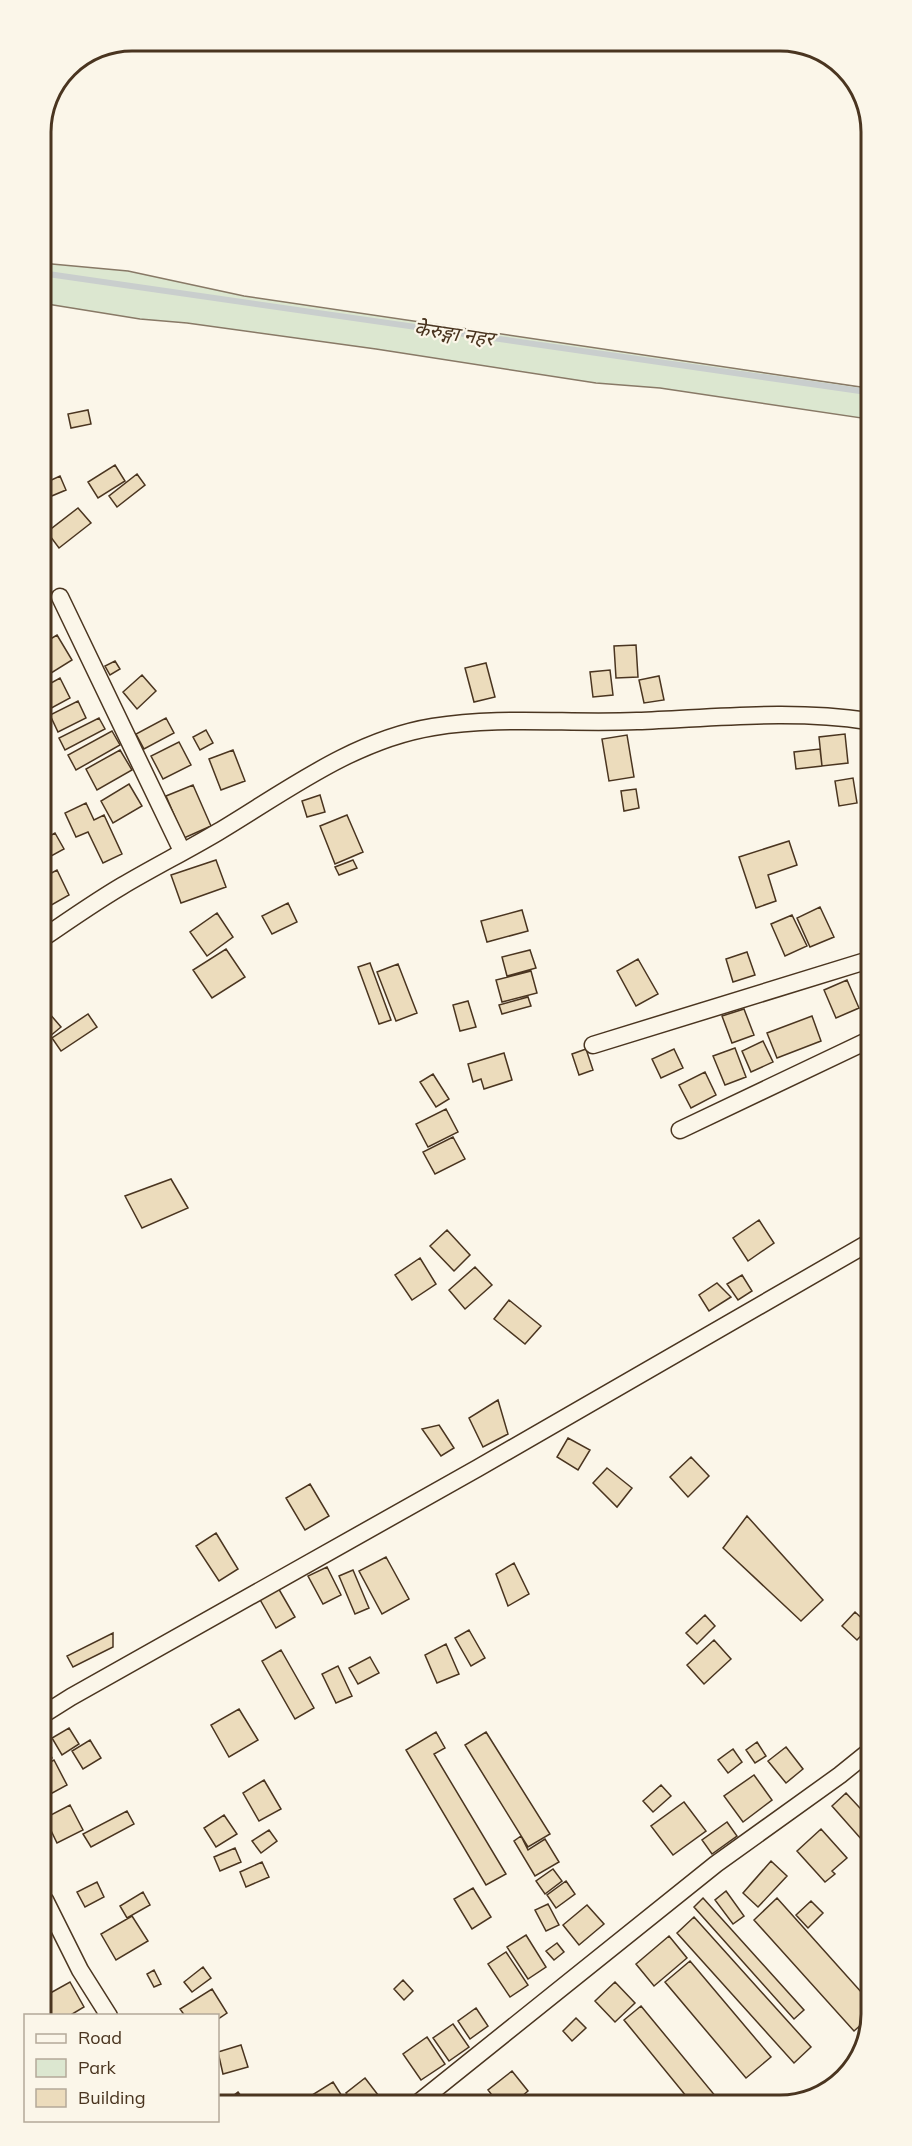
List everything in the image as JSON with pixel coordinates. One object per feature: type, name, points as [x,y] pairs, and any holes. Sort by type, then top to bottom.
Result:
[{"type":"street","points":[[60,597],[182,851]]},
{"type":"street","points":[[51,933],[122,886],[356,751],[432,727],[477,723],[629,722],[785,715],[861,720]]},
{"type":"street","points":[[593,1045],[861,962]]},
{"type":"street","points":[[680,1130],[861,1045]]},
{"type":"street","points":[[51,1710],[613,1392],[861,1247]]},
{"type":"street","points":[[428,2095],[716,1864],[861,1758]]},
{"type":"street","points":[[51,1912],[80,1970],[108,2014]]},
{"type":"green space","points":[[51,264],[128,271],[244,296],[861,387],[861,418],[660,388],[596,383],[187,323],[140,319],[51,305]]},
{"type":"building","points":[[88,410],[91,424],[71,428],[68,414]]},
{"type":"building","points":[[115,465],[125,481],[98,498],[88,482]]},
{"type":"building","points":[[137,474],[145,485],[117,507],[109,496]]},
{"type":"building","points":[[60,476],[66,490],[51,496],[51,480]]},
{"type":"building","points":[[78,508],[91,523],[59,548],[51,537],[51,529]]},
{"type":"building","points":[[57,635],[72,660],[51,673],[51,639]]},
{"type":"building","points":[[636,645],[638,677],[616,678],[614,646]]},
{"type":"building","points":[[115,661],[120,669],[110,675],[105,666]]},
{"type":"building","points":[[486,663],[495,697],[474,702],[465,668]]},
{"type":"building","points":[[610,670],[613,695],[593,697],[590,672]]},
{"type":"building","points":[[142,675],[156,691],[137,709],[123,692]]},
{"type":"building","points":[[659,676],[664,700],[644,703],[639,680]]},
{"type":"building","points":[[60,678],[70,698],[51,708],[51,683]]},
{"type":"building","points":[[78,701],[86,718],[58,732],[51,714]]},
{"type":"building","points":[[99,718],[105,729],[65,750],[59,738]]},
{"type":"building","points":[[166,718],[174,733],[144,749],[136,734]]},
{"type":"building","points":[[206,730],[213,743],[200,750],[193,737]]},
{"type":"building","points":[[112,731],[120,745],[76,770],[68,755]]},
{"type":"building","points":[[845,734],[848,763],[822,766],[819,737]]},
{"type":"building","points":[[627,735],[634,777],[609,781],[602,739]]},
{"type":"building","points":[[179,742],[191,765],[163,779],[151,756]]},
{"type":"building","points":[[820,749],[822,766],[796,769],[794,752]]},
{"type":"building","points":[[120,750],[132,770],[97,790],[86,769]]},
{"type":"building","points":[[233,750],[245,781],[221,790],[209,759]]},
{"type":"building","points":[[853,778],[857,803],[839,806],[835,781]]},
{"type":"building","points":[[129,784],[142,806],[113,823],[101,801]]},
{"type":"building","points":[[193,785],[211,826],[184,838],[166,796]]},
{"type":"building","points":[[636,789],[639,808],[624,811],[621,791]]},
{"type":"building","points":[[320,795],[325,812],[307,817],[302,801]]},
{"type":"building","points":[[86,803],[94,820],[104,815],[122,854],[103,863],[88,832],[76,837],[65,813]]},
{"type":"building","points":[[347,815],[363,852],[335,864],[320,826]]},
{"type":"building","points":[[55,833],[64,849],[51,856],[51,835]]},
{"type":"building","points":[[789,841],[797,865],[768,875],[776,901],[756,908],[739,857]]},
{"type":"building","points":[[216,860],[226,887],[181,903],[171,875]]},
{"type":"building","points":[[353,860],[357,868],[339,875],[335,867]]},
{"type":"building","points":[[57,870],[69,895],[51,905],[51,873]]},
{"type":"building","points":[[288,903],[297,922],[272,934],[262,916]]},
{"type":"building","points":[[820,907],[834,937],[810,947],[797,918]]},
{"type":"building","points":[[522,910],[528,931],[487,942],[481,921]]},
{"type":"building","points":[[217,913],[233,937],[207,956],[190,932]]},
{"type":"building","points":[[792,915],[807,946],[785,956],[771,924]]},
{"type":"building","points":[[226,949],[245,977],[212,998],[193,970]]},
{"type":"building","points":[[530,950],[536,968],[507,976],[502,957]]},
{"type":"building","points":[[747,952],[755,975],[733,982],[726,959]]},
{"type":"building","points":[[638,959],[658,994],[636,1006],[617,971]]},
{"type":"building","points":[[370,963],[391,1020],[379,1024],[358,967]]},
{"type":"building","points":[[398,964],[417,1013],[396,1021],[377,972]]},
{"type":"building","points":[[531,971],[537,993],[502,1002],[496,980]]},
{"type":"building","points":[[847,980],[859,1008],[836,1018],[824,990]]},
{"type":"building","points":[[528,997],[531,1006],[502,1014],[499,1005]]},
{"type":"building","points":[[468,1001],[476,1027],[460,1031],[453,1005]]},
{"type":"building","points":[[744,1009],[754,1035],[732,1043],[722,1016]]},
{"type":"building","points":[[88,1014],[97,1027],[61,1051],[52,1038]]},
{"type":"building","points":[[51,1015],[61,1027],[51,1035]]},
{"type":"building","points":[[812,1016],[821,1041],[777,1058],[767,1033]]},
{"type":"building","points":[[763,1041],[773,1062],[751,1072],[742,1051]]},
{"type":"building","points":[[735,1048],[746,1077],[725,1085],[713,1056]]},
{"type":"building","points":[[586,1049],[593,1070],[579,1075],[572,1054]]},
{"type":"building","points":[[674,1049],[683,1068],[661,1078],[652,1059]]},
{"type":"building","points":[[504,1053],[512,1080],[484,1089],[481,1079],[473,1082],[468,1064]]},
{"type":"building","points":[[705,1072],[716,1095],[691,1108],[679,1085]]},
{"type":"building","points":[[433,1074],[449,1099],[436,1107],[420,1082]]},
{"type":"building","points":[[446,1109],[458,1132],[428,1147],[416,1124]]},
{"type":"building","points":[[453,1137],[465,1159],[435,1174],[423,1152]]},
{"type":"building","points":[[171,1179],[188,1208],[142,1228],[125,1196]]},
{"type":"building","points":[[759,1220],[774,1243],[748,1261],[733,1238]]},
{"type":"building","points":[[447,1230],[470,1255],[454,1271],[430,1246]]},
{"type":"building","points":[[420,1258],[436,1284],[412,1300],[395,1275]]},
{"type":"building","points":[[475,1267],[492,1285],[465,1309],[449,1290]]},
{"type":"building","points":[[742,1275],[752,1291],[738,1300],[727,1284]]},
{"type":"building","points":[[717,1283],[731,1297],[709,1311],[699,1295]]},
{"type":"building","points":[[509,1300],[541,1326],[525,1344],[494,1319]]},
{"type":"building","points":[[498,1400],[508,1434],[483,1447],[469,1418]]},
{"type":"building","points":[[439,1425],[454,1448],[441,1456],[422,1429]]},
{"type":"building","points":[[568,1438],[590,1450],[578,1470],[557,1457]]},
{"type":"building","points":[[691,1457],[709,1476],[688,1497],[670,1477]]},
{"type":"building","points":[[607,1468],[632,1488],[617,1507],[593,1483]]},
{"type":"building","points":[[310,1484],[329,1516],[305,1530],[286,1498]]},
{"type":"building","points":[[747,1516],[823,1600],[801,1621],[723,1548]]},
{"type":"building","points":[[216,1533],[238,1569],[219,1581],[196,1546]]},
{"type":"building","points":[[386,1557],[409,1599],[382,1614],[359,1571]]},
{"type":"building","points":[[514,1563],[529,1594],[508,1606],[496,1574]]},
{"type":"building","points":[[327,1567],[341,1595],[323,1604],[308,1576]]},
{"type":"building","points":[[353,1570],[369,1608],[355,1614],[339,1576]]},
{"type":"building","points":[[277,1586],[295,1617],[276,1628],[258,1596]]},
{"type":"building","points":[[855,1612],[861,1618],[861,1636],[857,1640],[842,1626]]},
{"type":"building","points":[[705,1615],[715,1626],[697,1644],[686,1633]]},
{"type":"building","points":[[469,1630],[485,1658],[471,1666],[455,1638]]},
{"type":"building","points":[[113,1633],[113,1647],[73,1667],[67,1656]]},
{"type":"building","points":[[714,1640],[731,1659],[704,1684],[687,1665]]},
{"type":"building","points":[[446,1644],[459,1674],[437,1683],[425,1655]]},
{"type":"building","points":[[281,1650],[314,1708],[295,1719],[262,1661]]},
{"type":"building","points":[[370,1657],[379,1673],[358,1684],[349,1668]]},
{"type":"building","points":[[338,1666],[352,1696],[336,1703],[322,1674]]},
{"type":"building","points":[[239,1709],[258,1740],[229,1757],[211,1725]]},
{"type":"building","points":[[69,1728],[79,1744],[62,1755],[52,1738]]},
{"type":"building","points":[[436,1732],[445,1748],[434,1754],[506,1874],[486,1885],[406,1750]]},
{"type":"building","points":[[486,1732],[550,1834],[528,1847],[465,1745]]},
{"type":"building","points":[[90,1740],[101,1758],[83,1769],[72,1751]]},
{"type":"building","points":[[757,1742],[766,1756],[755,1763],[746,1750]]},
{"type":"building","points":[[786,1747],[803,1769],[786,1783],[768,1761]]},
{"type":"building","points":[[733,1749],[742,1762],[728,1773],[718,1760]]},
{"type":"building","points":[[54,1760],[67,1785],[51,1794],[51,1762]]},
{"type":"building","points":[[754,1775],[772,1800],[743,1822],[724,1796]]},
{"type":"building","points":[[264,1780],[281,1809],[259,1821],[243,1793]]},
{"type":"building","points":[[661,1785],[671,1796],[653,1812],[643,1801]]},
{"type":"building","points":[[846,1793],[861,1809],[861,1839],[832,1806]]},
{"type":"building","points":[[684,1802],[706,1831],[673,1855],[651,1826]]},
{"type":"building","points":[[70,1805],[83,1830],[57,1843],[51,1830],[51,1815]]},
{"type":"building","points":[[127,1811],[134,1824],[91,1847],[83,1834]]},
{"type":"building","points":[[224,1815],[237,1834],[216,1847],[204,1828]]},
{"type":"building","points":[[727,1822],[737,1836],[712,1854],[702,1840]]},
{"type":"building","points":[[821,1829],[847,1858],[832,1871],[835,1874],[825,1882],[797,1851]]},
{"type":"building","points":[[269,1830],[277,1841],[261,1853],[252,1841]]},
{"type":"building","points":[[521,1836],[528,1850],[545,1839],[559,1862],[535,1876],[514,1841]]},
{"type":"building","points":[[235,1848],[241,1862],[220,1871],[214,1857]]},
{"type":"building","points":[[771,1861],[787,1876],[758,1907],[743,1893]]},
{"type":"building","points":[[262,1862],[269,1877],[246,1887],[240,1872]]},
{"type":"building","points":[[553,1869],[562,1881],[545,1894],[536,1881]]},
{"type":"building","points":[[566,1881],[575,1894],[556,1908],[547,1895]]},
{"type":"building","points":[[97,1882],[104,1897],[85,1907],[77,1892]]},
{"type":"building","points":[[473,1888],[491,1917],[472,1929],[454,1899]]},
{"type":"building","points":[[726,1891],[744,1916],[733,1924],[715,1900]]},
{"type":"building","points":[[143,1892],[150,1905],[127,1918],[120,1906]]},
{"type":"building","points":[[703,1898],[804,2010],[794,2019],[694,1907]]},
{"type":"building","points":[[777,1898],[861,1992],[860,2026],[854,2031],[754,1920]]},
{"type":"building","points":[[811,1901],[823,1913],[808,1928],[796,1915]]},
{"type":"building","points":[[548,1904],[559,1925],[546,1931],[535,1910]]},
{"type":"building","points":[[587,1905],[604,1924],[579,1945],[563,1925]]},
{"type":"building","points":[[132,1916],[148,1941],[116,1960],[101,1934]]},
{"type":"building","points":[[694,1917],[811,2047],[794,2063],[677,1933]]},
{"type":"building","points":[[526,1935],[546,1967],[528,1979],[507,1947]]},
{"type":"building","points":[[669,1936],[687,1958],[654,1986],[636,1964]]},
{"type":"building","points":[[557,1943],[564,1952],[554,1960],[546,1951]]},
{"type":"building","points":[[506,1952],[528,1985],[510,1997],[488,1964]]},
{"type":"building","points":[[690,1961],[771,2057],[746,2078],[665,1982]]},
{"type":"building","points":[[203,1967],[211,1978],[192,1992],[184,1982]]},
{"type":"building","points":[[154,1970],[161,1984],[154,1987],[147,1974]]},
{"type":"building","points":[[403,1980],[413,1991],[404,2000],[394,1989]]},
{"type":"building","points":[[70,1982],[84,2007],[72,2014],[51,2014],[51,1993]]},
{"type":"building","points":[[615,1982],[635,2003],[615,2022],[595,2001]]},
{"type":"building","points":[[212,1989],[227,2013],[219,2018],[219,2014],[184,2014],[180,2009]]},
{"type":"building","points":[[641,2006],[715,2095],[685,2095],[624,2020]]},
{"type":"building","points":[[476,2008],[488,2026],[470,2039],[458,2021]]},
{"type":"building","points":[[576,2018],[586,2028],[572,2041],[563,2031]]},
{"type":"building","points":[[453,2024],[469,2047],[449,2061],[433,2038]]},
{"type":"building","points":[[427,2037],[445,2064],[421,2080],[403,2054]]},
{"type":"building","points":[[241,2045],[248,2067],[223,2074],[219,2052]]},
{"type":"building","points":[[512,2071],[528,2091],[523,2095],[492,2095],[488,2090]]},
{"type":"building","points":[[365,2078],[378,2095],[347,2095],[346,2093]]},
{"type":"building","points":[[333,2082],[341,2095],[312,2095]]},
{"type":"waterway","name":"केेरुङ्गा नहर","points":[[51,274],[861,391]]}]
